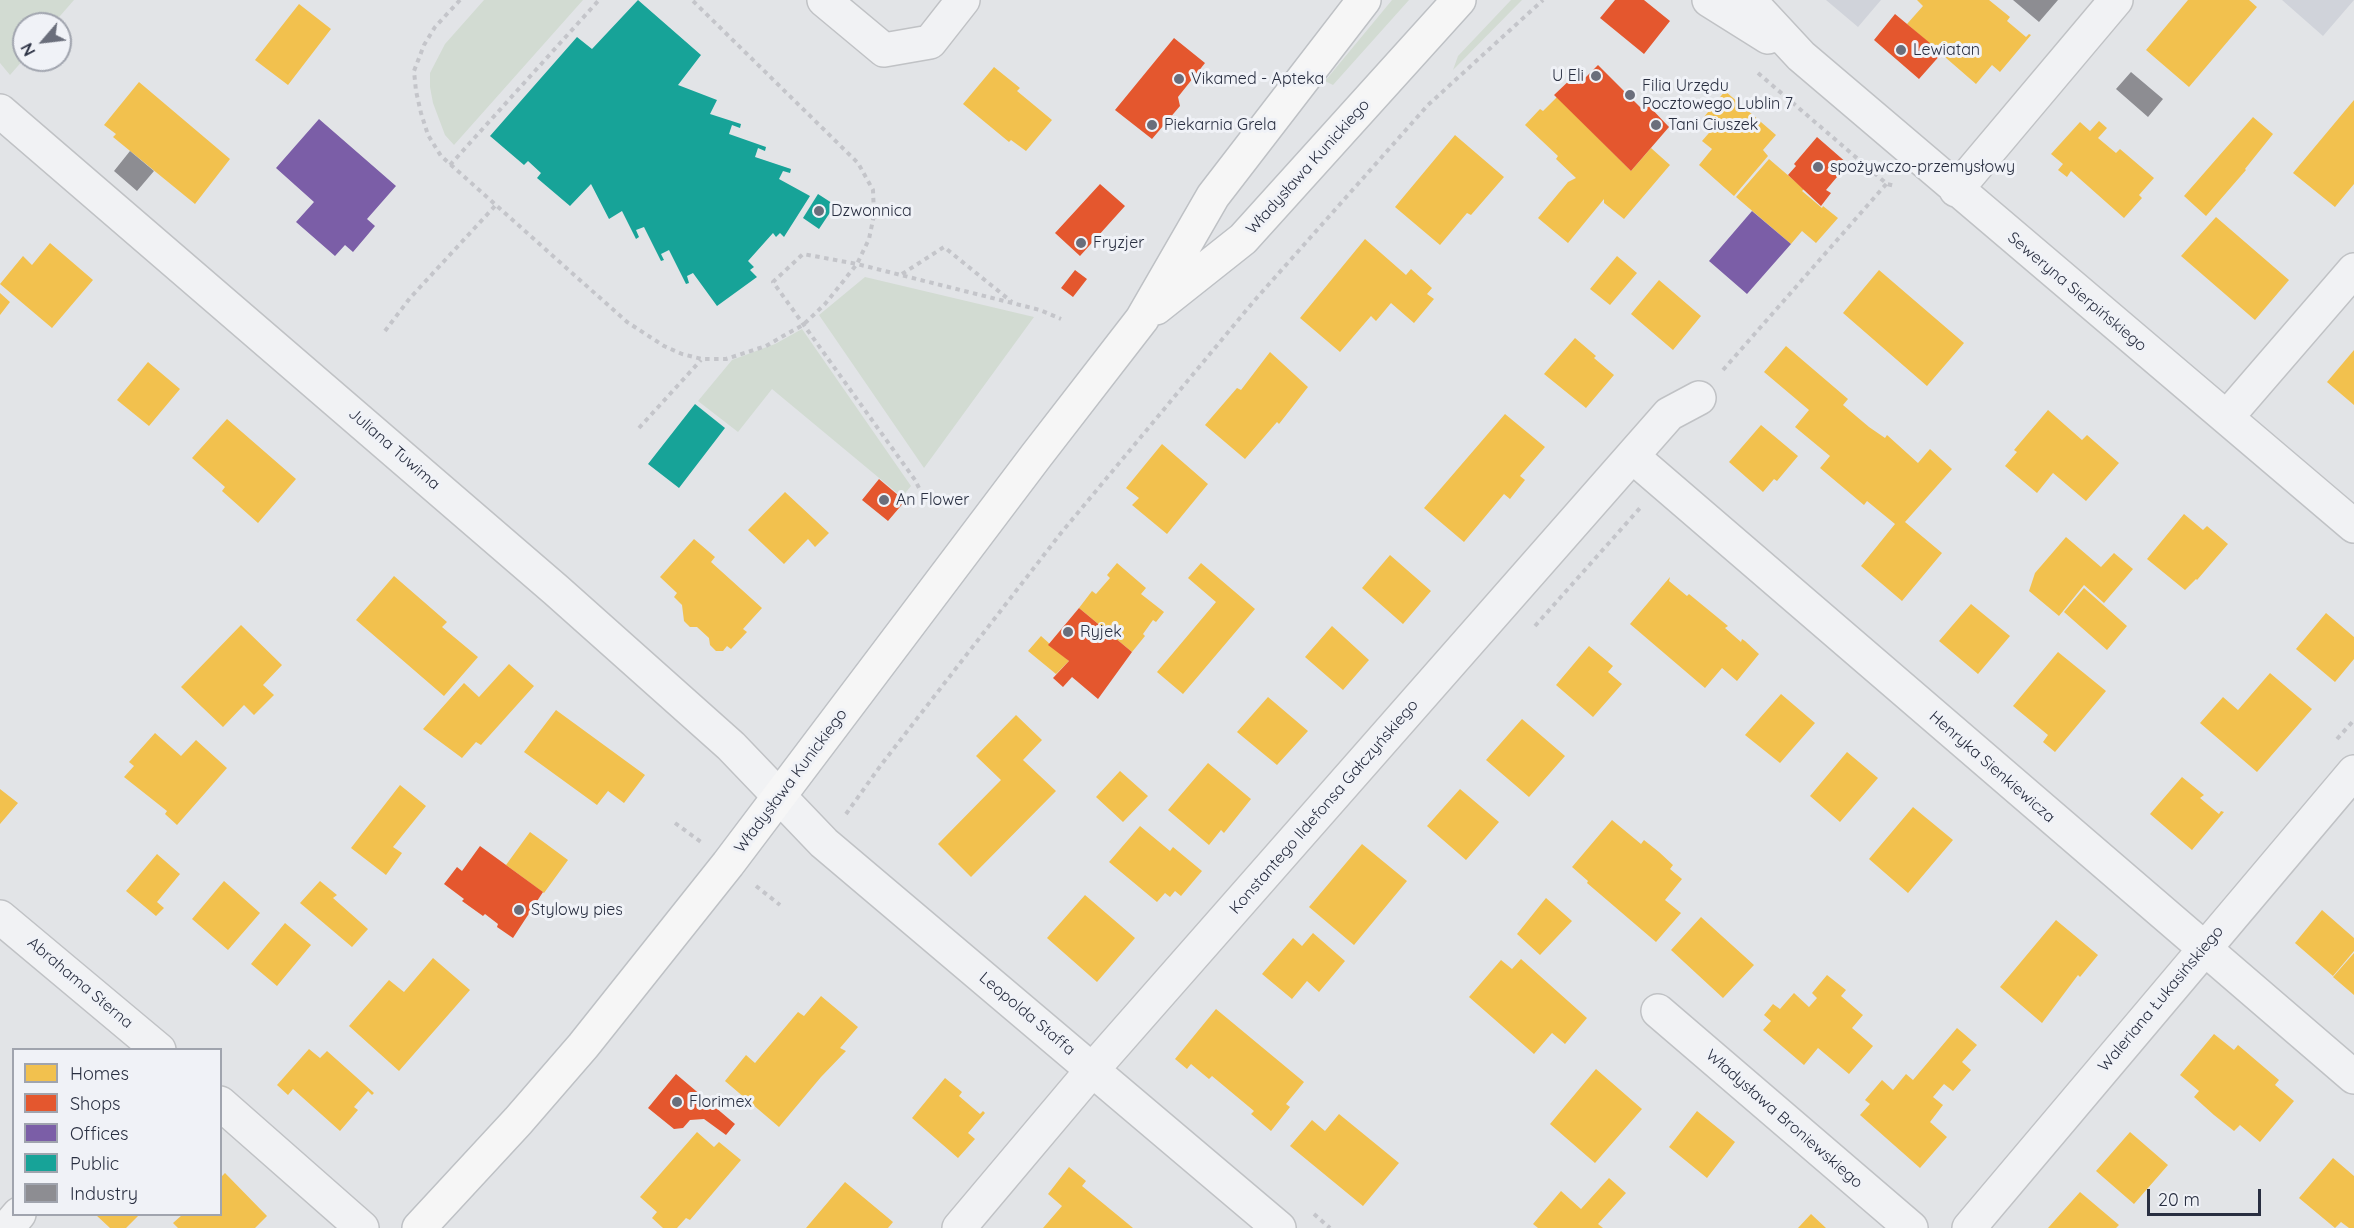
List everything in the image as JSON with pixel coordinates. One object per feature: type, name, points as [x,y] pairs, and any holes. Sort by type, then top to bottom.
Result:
[{"type":"main road","name":"Władysława Kunickiego","points":[[419,1228],[519,1121],[583,1046],[778,798],[1142,319],[1213,196],[1364,0]]},
{"type":"main road","name":"Władysława Kunickiego","points":[[1142,319],[1243,239],[1459,0]]},
{"type":"street","points":[[824,0],[884,50],[930,42],[963,0]]},
{"type":"street","name":"Seweryna Sierpińskiego","points":[[1708,0],[1801,56]]},
{"type":"street","name":"Seweryna Sierpińskiego","points":[[1749,0],[1801,56],[2354,526]]},
{"type":"street","points":[[1956,190],[2116,0]]},
{"type":"street","name":"Juliana Tuwima","points":[[0,111],[556,590],[730,746],[778,798]]},
{"type":"street","points":[[2228,417],[2354,270]]},
{"type":"street","name":"Konstantego Ildefonsa Gałczyńskiego","points":[[959,1228],[1093,1069],[1669,414],[1699,398]]},
{"type":"street","name":"Henryka Sienkiewicza","points":[[1632,456],[2354,1077]]},
{"type":"street","name":"Waleriana Łukasińskiego","points":[[1969,1228],[2354,771]]},
{"type":"street","name":"Leopolda Staffa","points":[[778,798],[824,843],[1279,1228]]},
{"type":"street","name":"Abrahama Sterna","points":[[0,917],[157,1048]]},
{"type":"street","name":"Władysława Broniewskiego","points":[[1658,1011],[1911,1228]]},
{"type":"street","points":[[222,1105],[362,1228]]},
{"type":"street","points":[[7,1228],[18,1216]]},
{"type":"path","points":[[460,0],[435,27],[424,45],[414,70],[416,91],[428,135],[450,165],[627,322],[664,346],[682,354],[702,359],[726,359],[766,346],[803,325],[825,304],[857,264],[869,239],[874,215],[873,190],[858,163],[692,0]]},
{"type":"path","points":[[450,165],[599,0]]},
{"type":"path","points":[[846,813],[1061,533],[1254,301],[1428,105],[1542,0]]},
{"type":"path","points":[[1699,398],[1914,153]]},
{"type":"path","points":[[385,331],[410,298],[495,206]]},
{"type":"path","points":[[902,275],[944,247],[1014,303]]},
{"type":"path","points":[[923,496],[915,480],[773,282],[803,254],[857,264],[1014,303],[1061,319]]},
{"type":"path","points":[[639,428],[702,359]]},
{"type":"path","points":[[1534,627],[1662,482]]},
{"type":"path","points":[[2334,742],[2354,720]]},
{"type":"shaded area","points":[[0,0],[74,0],[64,12],[12,12],[13,72],[10,75],[0,63]]},
{"type":"shaded area","points":[[484,0],[583,0],[454,145],[445,135],[433,103],[430,73],[445,44]]},
{"type":"shaded area","points":[[1392,0],[1409,0],[1333,85],[1325,81]]},
{"type":"shaded area","points":[[1511,0],[1522,0],[1453,70],[1458,56]]},
{"type":"shaded area","points":[[1826,0],[1881,0],[1858,27]]},
{"type":"shaded area","points":[[2282,0],[2354,0],[2323,36]]},
{"type":"shaded area","points":[[865,277],[1034,317],[924,468],[819,315]]},
{"type":"shaded area","points":[[802,329],[911,486],[902,497],[772,389],[738,432],[698,401],[732,360],[775,344]]},
{"type":"building: Homes","points":[[1917,0],[1989,0],[2010,17],[2007,21],[2026,37],[2031,35],[2000,72],[1992,65],[1976,84],[1907,24],[1923,6]]},
{"type":"building: Homes","points":[[2188,0],[2249,0],[2257,7],[2189,87],[2146,50]]},
{"type":"building: Homes","points":[[299,4],[331,29],[288,85],[255,60]]},
{"type":"building: Homes","points":[[994,67],[1020,88],[1017,91],[1052,120],[1026,151],[1011,140],[1009,142],[963,104]]},
{"type":"building: Homes","points":[[139,82],[230,159],[195,204],[113,137],[116,134],[104,125]]},
{"type":"building: Homes","points":[[1725,91],[1776,135],[1763,150],[1768,156],[1734,196],[1699,165],[1712,149],[1702,141],[1715,126],[1704,117]]},
{"type":"building: Homes","points":[[1557,97],[1631,171],[1651,148],[1670,165],[1624,219],[1604,203],[1604,199],[1568,243],[1538,218],[1568,182],[1576,178],[1556,159],[1558,156],[1525,125],[1540,109],[1543,111]]},
{"type":"building: Homes","points":[[2354,100],[2354,184],[2335,207],[2293,173]]},
{"type":"building: Homes","points":[[2253,117],[2273,134],[2246,170],[2206,216],[2184,196]]},
{"type":"building: Homes","points":[[2099,121],[2107,128],[2098,138],[2116,153],[2120,149],[2154,178],[2139,195],[2142,198],[2124,218],[2071,171],[2067,177],[2058,170],[2063,164],[2051,154],[2080,122],[2090,131]]},
{"type":"building: Homes","points":[[1455,135],[1504,177],[1471,215],[1467,213],[1440,245],[1395,207]]},
{"type":"building: Homes","points":[[1769,159],[1804,189],[1802,191],[1838,218],[1816,243],[1802,231],[1791,244],[1736,197]]},
{"type":"building: Homes","points":[[2216,217],[2289,280],[2255,320],[2181,256]]},
{"type":"building: Homes","points":[[1365,239],[1406,275],[1411,269],[1432,288],[1427,294],[1434,299],[1414,323],[1391,303],[1376,321],[1371,316],[1340,352],[1300,318]]},
{"type":"building: Homes","points":[[50,243],[93,280],[52,328],[0,284],[23,256],[32,265]]},
{"type":"building: Homes","points":[[1617,256],[1637,273],[1610,305],[1590,289]]},
{"type":"building: Homes","points":[[1879,270],[1964,343],[1927,386],[1843,313]]},
{"type":"building: Homes","points":[[1659,280],[1701,316],[1673,350],[1631,314]]},
{"type":"building: Homes","points":[[0,293],[10,302],[0,315]]},
{"type":"building: Homes","points":[[1575,338],[1614,375],[1586,408],[1544,374]]},
{"type":"building: Homes","points":[[1786,346],[1848,399],[1843,405],[1869,427],[1885,438],[1887,435],[1918,463],[1930,449],[1952,469],[1905,522],[1942,553],[1902,601],[1861,566],[1895,524],[1867,501],[1864,505],[1820,468],[1830,456],[1795,427],[1809,410],[1764,372]]},
{"type":"building: Homes","points":[[2354,350],[2354,405],[2327,382]]},
{"type":"building: Homes","points":[[1270,352],[1308,387],[1279,424],[1277,422],[1245,459],[1205,425],[1237,388],[1241,390]]},
{"type":"building: Homes","points":[[148,362],[180,389],[149,426],[117,400]]},
{"type":"building: Homes","points":[[2048,410],[2082,440],[2087,435],[2119,463],[2086,501],[2053,473],[2037,493],[2005,466],[2017,452],[2014,450]]},
{"type":"building: Homes","points":[[1505,414],[1545,447],[1520,476],[1525,480],[1510,499],[1504,494],[1464,542],[1424,508]]},
{"type":"building: Homes","points":[[227,419],[296,479],[258,523],[222,491],[225,487],[192,458]]},
{"type":"building: Homes","points":[[1761,425],[1798,456],[1777,481],[1774,479],[1763,492],[1729,462]]},
{"type":"building: Homes","points":[[1162,444],[1208,484],[1167,534],[1132,505],[1139,498],[1126,488]]},
{"type":"building: Homes","points":[[785,492],[829,533],[815,547],[808,539],[784,564],[748,530]]},
{"type":"building: Homes","points":[[2184,514],[2203,530],[2207,526],[2228,544],[2197,580],[2185,590],[2147,559]]},
{"type":"building: Homes","points":[[2066,537],[2101,567],[2114,553],[2133,569],[2104,603],[2084,585],[2059,616],[2029,591],[2035,573]]},
{"type":"building: Homes","points":[[694,539],[715,557],[711,562],[762,608],[743,629],[747,632],[731,649],[727,646],[723,651],[716,651],[710,645],[709,638],[697,627],[690,627],[684,621],[682,605],[674,597],[677,593],[660,577]]},
{"type":"building: Homes","points":[[1390,555],[1431,591],[1403,624],[1362,588]]},
{"type":"building: Homes","points":[[1117,563],[1146,588],[1141,594],[1164,612],[1156,622],[1153,620],[1143,634],[1145,636],[1132,652],[1079,608],[1092,591],[1096,594],[1110,578],[1107,575]]},
{"type":"building: Homes","points":[[1201,563],[1255,609],[1183,694],[1157,672],[1216,602],[1188,578]]},
{"type":"building: Homes","points":[[394,576],[447,622],[442,627],[478,657],[444,696],[356,620]]},
{"type":"building: Homes","points":[[1670,577],[1669,581],[1687,596],[1689,594],[1728,626],[1725,628],[1741,642],[1742,639],[1759,654],[1737,681],[1722,668],[1705,688],[1630,624]]},
{"type":"building: Homes","points":[[2084,588],[2127,626],[2107,650],[2064,612]]},
{"type":"building: Homes","points":[[1971,604],[2010,636],[1978,674],[1939,641]]},
{"type":"building: Homes","points":[[2326,613],[2354,637],[2354,659],[2335,682],[2296,649]]},
{"type":"building: Homes","points":[[241,625],[282,665],[263,685],[274,695],[254,715],[244,705],[223,727],[181,687]]},
{"type":"building: Homes","points":[[1332,626],[1369,660],[1343,690],[1305,657]]},
{"type":"building: Homes","points":[[1041,636],[1069,661],[1056,674],[1028,651]]},
{"type":"building: Homes","points":[[1589,646],[1613,666],[1608,672],[1622,684],[1593,717],[1556,685]]},
{"type":"building: Homes","points":[[2058,652],[2106,691],[2055,752],[2043,742],[2048,735],[2013,706]]},
{"type":"building: Homes","points":[[509,664],[534,686],[481,745],[476,742],[462,758],[423,729],[464,683],[479,697]]},
{"type":"building: Homes","points":[[2270,673],[2312,709],[2257,772],[2200,723],[2223,697],[2238,710]]},
{"type":"building: Homes","points":[[1781,694],[1815,723],[1780,763],[1745,735]]},
{"type":"building: Homes","points":[[1268,697],[1308,731],[1277,765],[1237,732]]},
{"type":"building: Homes","points":[[556,710],[645,775],[624,803],[608,791],[597,805],[524,752]]},
{"type":"building: Homes","points":[[1016,715],[1042,740],[1023,760],[1056,791],[971,877],[938,844],[1001,780],[976,756]]},
{"type":"building: Homes","points":[[1522,719],[1565,756],[1529,797],[1486,760]]},
{"type":"building: Homes","points":[[155,733],[181,756],[196,740],[227,768],[177,825],[165,814],[167,811],[124,777],[134,766],[129,762]]},
{"type":"building: Homes","points":[[1847,752],[1878,778],[1840,822],[1810,796]]},
{"type":"building: Homes","points":[[1208,763],[1251,799],[1224,833],[1221,830],[1209,845],[1168,810]]},
{"type":"building: Homes","points":[[1120,771],[1148,796],[1123,822],[1096,797]]},
{"type":"building: Homes","points":[[2182,777],[2204,795],[2200,798],[2219,814],[2221,811],[2224,812],[2192,850],[2150,814]]},
{"type":"building: Homes","points":[[400,785],[426,806],[393,847],[402,853],[386,875],[351,848]]},
{"type":"building: Homes","points":[[0,789],[18,803],[0,824]]},
{"type":"building: Homes","points":[[1460,789],[1499,822],[1466,860],[1427,826]]},
{"type":"building: Homes","points":[[1913,807],[1953,840],[1908,893],[1869,859]]},
{"type":"building: Homes","points":[[1612,820],[1641,844],[1644,840],[1659,852],[1673,865],[1670,869],[1682,879],[1665,900],[1681,913],[1656,942],[1587,883],[1588,881],[1572,867]]},
{"type":"building: Homes","points":[[1140,826],[1170,851],[1173,847],[1202,871],[1181,896],[1175,891],[1170,897],[1165,893],[1157,902],[1109,862]]},
{"type":"building: Homes","points":[[530,832],[568,860],[544,893],[506,865]]},
{"type":"building: Homes","points":[[1362,844],[1407,881],[1354,945],[1309,907]]},
{"type":"building: Homes","points":[[157,854],[180,874],[157,902],[164,908],[156,916],[126,891]]},
{"type":"building: Homes","points":[[224,881],[260,913],[228,950],[192,919]]},
{"type":"building: Homes","points":[[320,881],[337,895],[333,898],[368,929],[352,947],[300,903]]},
{"type":"building: Homes","points":[[1085,895],[1135,938],[1097,982],[1047,938]]},
{"type":"building: Homes","points":[[1546,898],[1572,921],[1540,955],[1517,934]]},
{"type":"building: Homes","points":[[2322,910],[2354,938],[2354,951],[2333,976],[2295,943]]},
{"type":"building: Homes","points":[[1701,917],[1754,965],[1723,998],[1671,950]]},
{"type":"building: Homes","points":[[2056,920],[2098,955],[2080,977],[2078,975],[2042,1023],[2000,987]]},
{"type":"building: Homes","points":[[285,923],[311,945],[277,986],[251,964]]},
{"type":"building: Homes","points":[[1313,933],[1345,961],[1319,992],[1307,981],[1292,999],[1262,974],[1293,938],[1302,946]]},
{"type":"building: Homes","points":[[2354,953],[2354,995],[2333,977]]},
{"type":"building: Homes","points":[[433,958],[470,990],[399,1071],[349,1026],[389,980],[404,992]]},
{"type":"building: Homes","points":[[1521,959],[1587,1018],[1565,1044],[1552,1033],[1534,1054],[1469,997],[1501,960],[1512,969]]},
{"type":"building: Homes","points":[[1827,975],[1846,990],[1841,996],[1863,1015],[1852,1028],[1873,1046],[1849,1074],[1818,1048],[1804,1065],[1763,1030],[1771,1021],[1764,1015],[1773,1004],[1780,1009],[1794,993],[1809,1007],[1817,998],[1812,993]]},
{"type":"building: Homes","points":[[821,996],[858,1027],[840,1048],[846,1051],[779,1127],[725,1081],[746,1055],[755,1063],[798,1012],[804,1016]]},
{"type":"building: Homes","points":[[1216,1009],[1304,1082],[1286,1104],[1290,1107],[1271,1131],[1251,1114],[1254,1111],[1212,1076],[1209,1079],[1191,1064],[1187,1069],[1175,1059]]},
{"type":"building: Homes","points":[[1957,1028],[1977,1045],[1962,1062],[1971,1070],[1953,1091],[1944,1084],[1933,1097],[1943,1105],[1930,1122],[1947,1137],[1920,1168],[1860,1115],[1870,1104],[1865,1100],[1882,1080],[1893,1090],[1906,1074],[1913,1080]]},
{"type":"building: Homes","points":[[2214,1034],[2234,1050],[2238,1045],[2279,1080],[2275,1085],[2294,1101],[2260,1142],[2240,1125],[2234,1131],[2214,1115],[2194,1097],[2199,1091],[2180,1075]]},
{"type":"building: Homes","points":[[309,1049],[320,1058],[327,1051],[374,1093],[372,1095],[368,1091],[354,1107],[358,1110],[340,1131],[293,1089],[288,1095],[277,1085]]},
{"type":"building: Homes","points":[[1596,1069],[1642,1109],[1595,1163],[1550,1124]]},
{"type":"building: Homes","points":[[945,1078],[962,1092],[959,1096],[980,1114],[983,1111],[985,1113],[968,1133],[975,1139],[958,1158],[912,1118]]},
{"type":"building: Homes","points":[[1697,1111],[1735,1142],[1707,1178],[1669,1147]]},
{"type":"building: Homes","points":[[1339,1114],[1399,1163],[1363,1206],[1290,1146],[1312,1120],[1325,1131]]},
{"type":"building: Homes","points":[[697,1132],[714,1147],[719,1142],[741,1160],[690,1220],[686,1218],[677,1228],[663,1228],[652,1218],[657,1212],[640,1197]]},
{"type":"building: Homes","points":[[2130,1132],[2168,1165],[2134,1204],[2096,1171]]},
{"type":"building: Homes","points":[[2333,1158],[2354,1176],[2354,1228],[2349,1228],[2341,1222],[2335,1228],[2299,1198]]},
{"type":"building: Homes","points":[[1069,1167],[1086,1181],[1082,1186],[1133,1228],[1043,1228],[1062,1206],[1048,1194]]},
{"type":"building: Homes","points":[[225,1173],[267,1216],[255,1228],[178,1228],[173,1223],[181,1216],[222,1216],[222,1176]]},
{"type":"building: Homes","points":[[1609,1178],[1626,1193],[1598,1224],[1603,1228],[1538,1228],[1533,1224],[1561,1191],[1581,1209]]},
{"type":"building: Homes","points":[[845,1182],[893,1222],[888,1228],[806,1228]]},
{"type":"building: Homes","points":[[2080,1192],[2119,1225],[2116,1228],[2048,1228]]},
{"type":"building: Homes","points":[[1811,1214],[1826,1228],[1798,1228]]},
{"type":"building: Homes","points":[[97,1216],[138,1216],[126,1228],[110,1228]]},
{"type":"building: Shops","points":[[1615,0],[1644,0],[1670,21],[1644,54],[1600,18]]},
{"type":"building: Shops","points":[[1895,14],[1942,53],[1919,79],[1874,40]]},
{"type":"building: Shops","points":[[1174,38],[1205,63],[1178,97],[1180,106],[1152,139],[1115,110]]},
{"type":"building: Shops","points":[[1598,65],[1643,110],[1648,105],[1669,127],[1631,171],[1554,95],[1574,76],[1580,83]]},
{"type":"building: Shops","points":[[1817,137],[1848,164],[1826,190],[1831,193],[1821,206],[1788,175],[1796,166],[1794,164]]},
{"type":"building: Shops","points":[[1100,184],[1125,206],[1080,256],[1055,233]]},
{"type":"building: Shops","points":[[1075,270],[1087,279],[1073,297],[1061,288]]},
{"type":"building: Shops","name":"An Flower","points":[[879,479],[905,501],[888,521],[862,500]]},
{"type":"building: Shops","points":[[1079,608],[1132,652],[1098,699],[1072,677],[1063,687],[1053,678],[1069,661],[1048,645]]},
{"type":"building: Shops","points":[[480,846],[543,892],[513,938],[497,927],[498,924],[485,914],[483,916],[462,901],[464,899],[444,884],[457,867],[462,871]]},
{"type":"building: Shops","points":[[676,1074],[735,1124],[726,1135],[704,1119],[690,1120],[683,1128],[674,1129],[648,1108]]},
{"type":"building: Offices","points":[[319,119],[396,186],[367,219],[375,226],[353,252],[345,245],[335,256],[296,222],[314,202],[276,168]]},
{"type":"building: Offices","points":[[1752,211],[1791,244],[1747,294],[1709,261]]},
{"type":"building: Public","points":[[638,0],[701,55],[678,85],[717,100],[710,114],[741,124],[740,128],[732,125],[729,134],[766,147],[765,151],[758,148],[755,157],[791,169],[790,173],[783,171],[779,179],[810,196],[784,237],[780,233],[776,237],[773,233],[748,261],[754,267],[750,270],[757,277],[717,306],[693,273],[687,276],[689,283],[686,284],[669,250],[661,254],[664,260],[661,261],[644,227],[636,230],[639,237],[636,239],[622,211],[609,219],[591,184],[570,206],[537,178],[541,173],[528,161],[524,165],[490,136],[577,37],[592,49]]},
{"type":"building: Public","name":"Dzwonnica","points":[[818,194],[835,205],[819,229],[803,218]]},
{"type":"building: Public","points":[[695,404],[725,428],[679,488],[648,464]]},
{"type":"building: Industry","points":[[2013,0],[2058,0],[2039,22]]},
{"type":"building: Industry","points":[[2131,72],[2163,99],[2148,117],[2116,89]]},
{"type":"building: Industry","points":[[130,151],[154,171],[137,191],[114,171]]},
{"type":"place","name":"Lewiatan","points":[[1901,50]]},
{"type":"place","name":"U Eli","points":[[1596,76]]},
{"type":"place","name":"Vikamed - Apteka","points":[[1179,79]]},
{"type":"place","name":"Filia Urzędu Pocztowego Lublin 7","points":[[1630,95]]},
{"type":"place","name":"Piekarnia Grela","points":[[1152,125]]},
{"type":"place","name":"Tani Ciuszek","points":[[1656,125]]},
{"type":"place","name":"spożywczo-przemysłowy","points":[[1818,167]]},
{"type":"place","name":"Dzwonnica","points":[[819,211]]},
{"type":"place","name":"Fryzjer","points":[[1081,243]]},
{"type":"place","name":"An Flower","points":[[884,500]]},
{"type":"place","name":"Ryjek","points":[[1068,632]]},
{"type":"place","name":"Stylowy pies","points":[[519,910]]},
{"type":"place","name":"Florimex","points":[[677,1102]]}]
